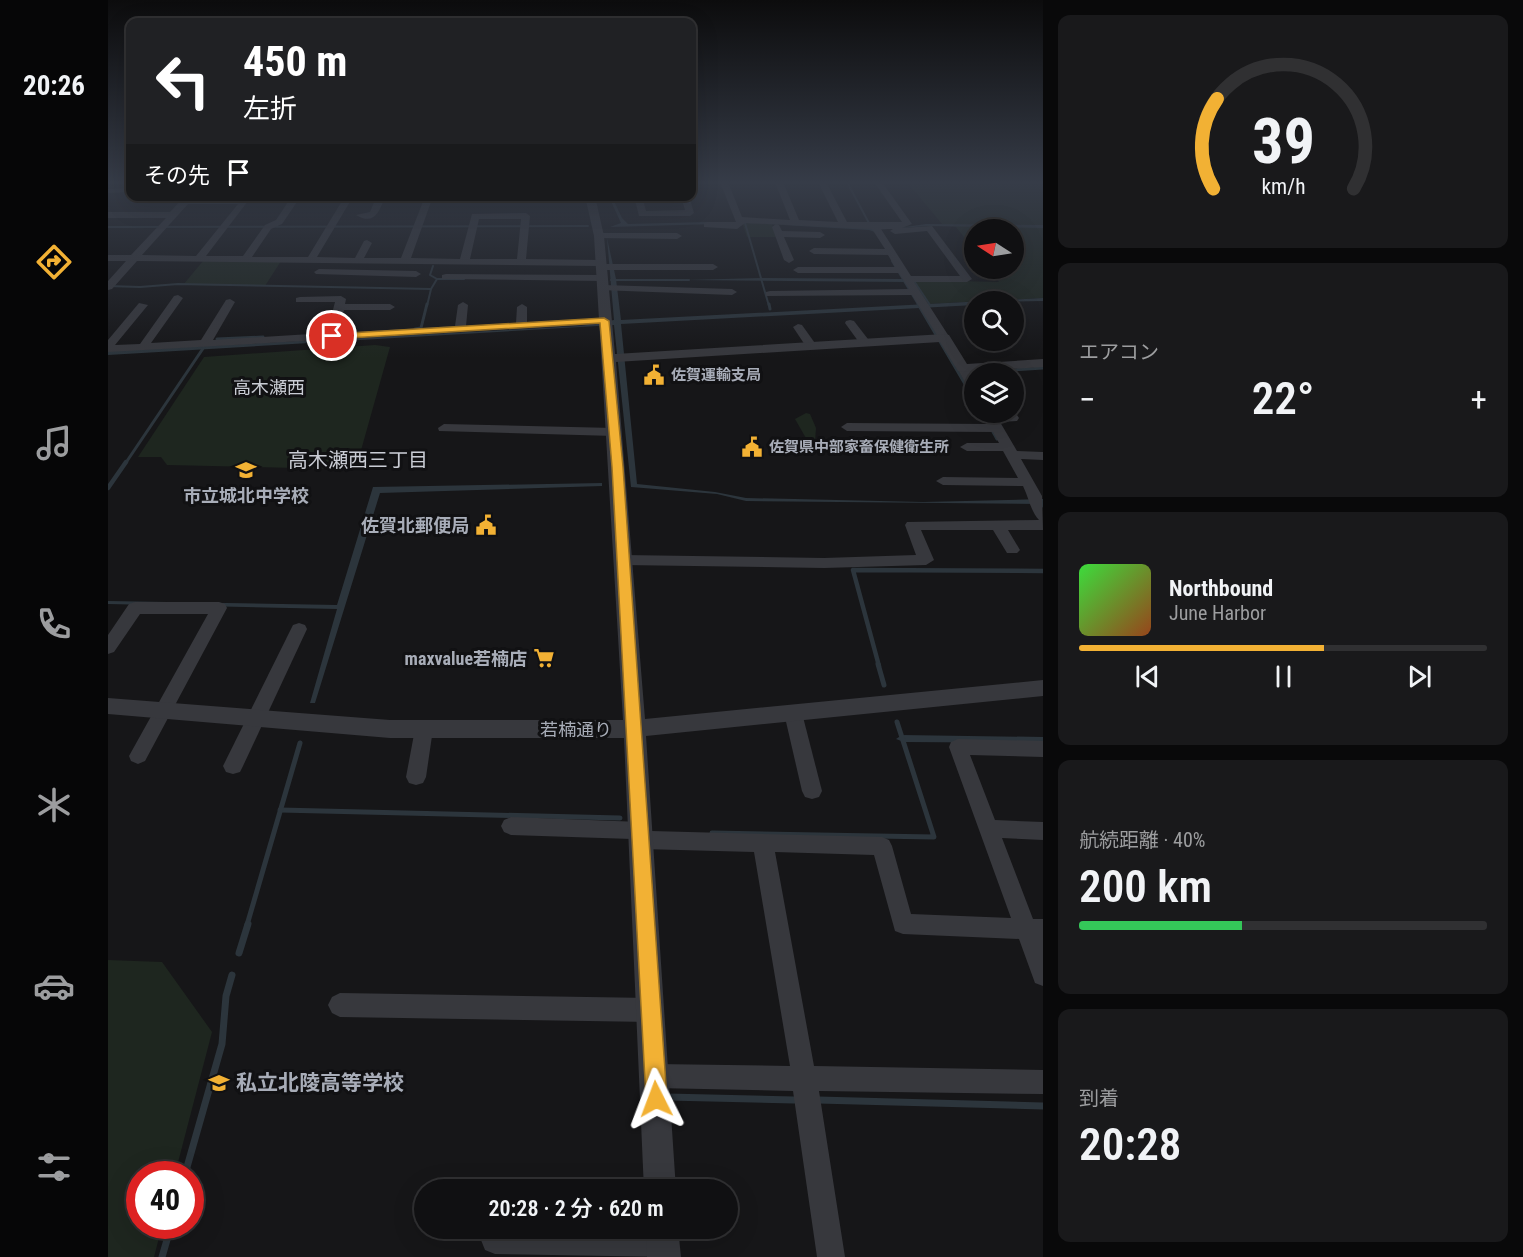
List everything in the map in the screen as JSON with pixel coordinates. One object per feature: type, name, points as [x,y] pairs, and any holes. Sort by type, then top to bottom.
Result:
[{"type":"street","points":[[109,286],[151,241]]},
{"type":"street","points":[[199,259],[213,241]]},
{"type":"street","points":[[246,259],[259,241]]},
{"type":"street","points":[[311,260],[322,241]]},
{"type":"street","points":[[405,261],[413,241]]},
{"type":"street","points":[[464,262],[469,241]]},
{"type":"street","points":[[520,262],[523,241]]},
{"type":"street","points":[[603,241],[607,276],[605,324],[617,358],[614,432],[641,836],[660,1179]]},
{"type":"street","points":[[604,244],[634,241]]},
{"type":"street","points":[[782,241],[789,260]]},
{"type":"street","points":[[809,241],[822,270]]},
{"type":"street","points":[[881,241],[924,306],[940,338],[963,368],[1043,363]]},
{"type":"street","points":[[770,294],[906,281],[967,279],[938,241]]},
{"type":"street","points":[[358,261],[368,243]]},
{"type":"street","points":[[604,244],[633,246]]},
{"type":"street","points":[[814,251],[887,252]]},
{"type":"street","points":[[108,258],[520,262],[732,292]]},
{"type":"street","points":[[312,283],[326,260]]},
{"type":"street","points":[[446,277],[607,276],[713,267]]},
{"type":"street","points":[[798,270],[822,270],[906,281]]},
{"type":"street","points":[[319,272],[416,274]]},
{"type":"street","points":[[143,347],[178,298]]},
{"type":"street","points":[[300,300],[341,299],[332,334]]},
{"type":"street","points":[[206,343],[230,302]]},
{"type":"street","points":[[108,348],[143,305]]},
{"type":"street","points":[[460,328],[464,305]]},
{"type":"street","points":[[339,307],[390,307]]},
{"type":"street","points":[[521,325],[522,307]]},
{"type":"street","points":[[850,323],[865,343]]},
{"type":"street","points":[[108,348],[332,334],[521,325],[605,324]]},
{"type":"street","points":[[798,327],[811,346]]},
{"type":"street","points":[[617,358],[940,338]]},
{"type":"street","points":[[847,427],[964,423]]},
{"type":"street","points":[[992,423],[1022,482],[1038,506]]},
{"type":"street","points":[[444,428],[614,432]]},
{"type":"street","points":[[967,447],[1043,456]]},
{"type":"street","points":[[943,481],[1022,482]]},
{"type":"street","points":[[623,560],[824,564],[876,560],[926,560],[912,525],[1043,525]]},
{"type":"street","points":[[998,525],[1012,550]]},
{"type":"street","points":[[108,648],[135,608],[219,608],[138,756]]},
{"type":"street","points":[[233,766],[299,628]]},
{"type":"street","name":"若楠通り","points":[[108,706],[390,729],[633,729],[1043,688]]},
{"type":"street","points":[[793,713],[812,791]]},
{"type":"street","points":[[416,777],[424,729]]},
{"type":"street","points":[[1043,748],[958,747],[989,829],[1035,930],[1043,975]]},
{"type":"street","points":[[511,826],[763,843],[882,846],[903,924],[1035,930]]},
{"type":"street","points":[[989,829],[1043,831]]},
{"type":"street","points":[[763,843],[804,1077],[831,1257]]},
{"type":"street","points":[[340,1005],[651,1010]]},
{"type":"street","points":[[655,1076],[1043,1082]]},
{"type":"street","points":[[495,1240],[663,1243]]},
{"type":"shaded area","points":[[607,241],[616,279],[621,320],[964,302],[964,306],[621,324],[637,484],[715,492],[746,498],[923,502],[1043,499],[1043,508],[1040,504],[746,501],[717,494],[631,487],[614,325],[108,355],[108,351],[581,326],[614,320]]},
{"type":"shaded area","points":[[1024,241],[1043,241],[1043,298],[1024,299],[1024,291],[964,291],[964,302],[927,304],[912,280],[999,282],[997,279],[1024,279]]},
{"type":"shaded area","points":[[203,261],[281,261],[265,286],[183,285]]},
{"type":"shaded area","points":[[902,279],[905,282],[685,280]]},
{"type":"shaded area","points":[[1043,298],[1043,301],[1024,301],[1024,299]]},
{"type":"shaded area","points":[[375,345],[390,347],[360,454],[338,469],[167,465],[161,457],[138,457],[204,357]]},
{"type":"shaded area","points":[[806,413],[810,414],[816,428],[815,442],[811,447],[795,419]]},
{"type":"shaded area","points":[[602,483],[602,486],[380,493],[315,703],[310,703],[337,609],[108,604],[108,601],[337,605],[373,487]]},
{"type":"shaded area","points":[[902,735],[1043,737],[1043,743],[904,742],[896,739]]},
{"type":"shaded area","points":[[108,960],[162,962],[212,1032],[178,1161],[126,1161],[126,1239],[159,1239],[154,1257],[108,1257]]},
{"type":"waterway","points":[[750,241],[769,306]]},
{"type":"waterway","points":[[892,261],[919,306]]},
{"type":"waterway","points":[[433,266],[430,275],[437,279]]},
{"type":"waterway","points":[[431,289],[437,279]]},
{"type":"waterway","points":[[437,279],[464,279]]},
{"type":"waterway","points":[[611,280],[689,280]]},
{"type":"waterway","points":[[911,281],[914,281],[930,305]]},
{"type":"waterway","points":[[108,286],[140,287],[178,284],[431,289]]},
{"type":"waterway","points":[[427,306],[431,289]]},
{"type":"waterway","points":[[415,329],[421,328],[427,304]]},
{"type":"waterway","points":[[769,304],[770,309]]},
{"type":"waterway","points":[[918,304],[964,382]]},
{"type":"waterway","points":[[334,333],[353,332]]},
{"type":"waterway","points":[[217,339],[263,337]]},
{"type":"waterway","points":[[125,464],[204,347]]},
{"type":"waterway","points":[[1024,369],[1043,368]]},
{"type":"waterway","points":[[988,423],[997,439]]},
{"type":"waterway","points":[[108,488],[126,462]]},
{"type":"waterway","points":[[879,666],[853,570],[1043,571]]},
{"type":"waterway","points":[[878,664],[884,685]]},
{"type":"waterway","points":[[712,833],[934,837],[897,722]]},
{"type":"waterway","points":[[280,810],[300,743]]},
{"type":"waterway","points":[[247,925],[280,810]]},
{"type":"waterway","points":[[280,810],[620,818]]},
{"type":"waterway","points":[[239,953],[248,924]]},
{"type":"waterway","points":[[189,1161],[222,1044],[226,996],[232,975]]},
{"type":"waterway","points":[[667,1097],[794,1100]]},
{"type":"waterway","points":[[818,1100],[1043,1106]]},
{"type":"waterway","points":[[162,1257],[167,1239]]},
{"type":"place","name":"佐賀運輸支局","points":[[654,375]]},
{"type":"place","name":"佐賀県中部家畜保健衛生所","points":[[752,447]]},
{"type":"place","name":"市立城北中学校","points":[[246,470]]},
{"type":"place","name":"佐賀北郵便局","points":[[486,525]]},
{"type":"place","name":"maxvalue若楠店","points":[[544,658]]},
{"type":"place","name":"私立北陵高等学校","points":[[219,1083]]},
{"type":"district","name":"高木瀬西","points":[[269,387]]},
{"type":"district","name":"高木瀬西三丁目","points":[[358,460]]},
{"type":"route","points":[[332,336],[604,321],[617,467],[656,1099]]}]
